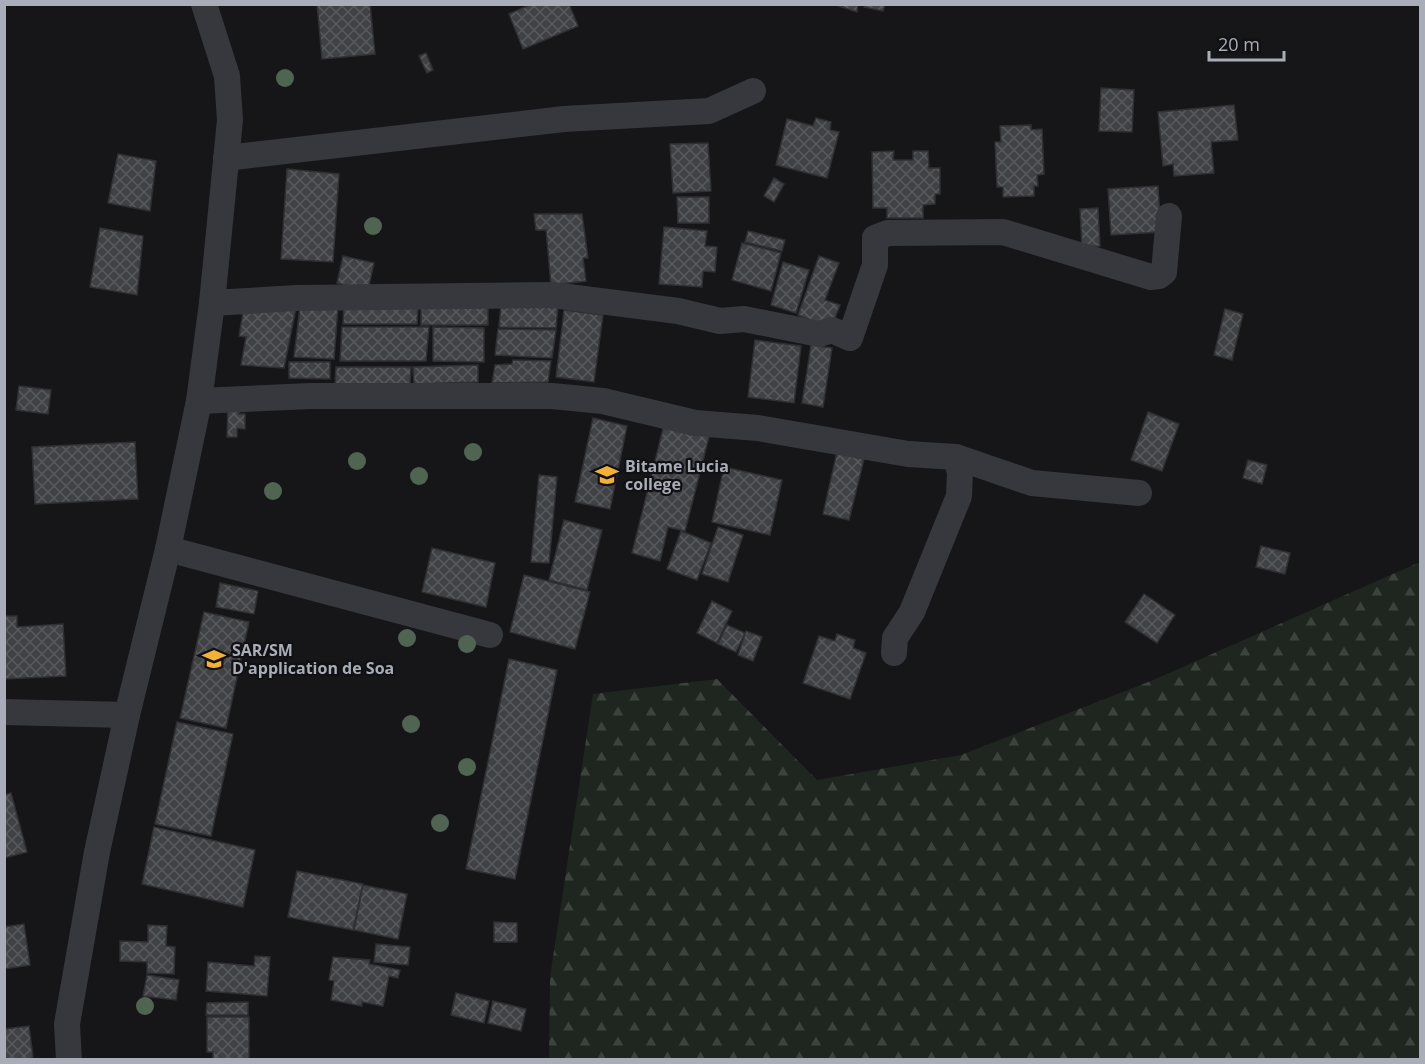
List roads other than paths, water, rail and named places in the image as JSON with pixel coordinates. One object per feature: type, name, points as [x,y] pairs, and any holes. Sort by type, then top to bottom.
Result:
[{"type":"street","points":[[69,1059],[67,1024],[97,852],[127,715],[168,549],[199,401],[212,303],[230,120],[227,76],[204,4]]},
{"type":"street","points":[[226,158],[564,119],[709,111],[753,91]]},
{"type":"street","points":[[212,303],[309,297],[553,295],[678,311],[720,321],[744,319],[819,334],[832,330],[850,338],[875,265],[875,238],[888,233],[1003,232],[1151,277],[1159,276],[1164,272],[1169,216]]},
{"type":"street","points":[[199,401],[312,396],[552,396],[603,401],[695,423],[758,428],[908,454],[956,457],[1032,483],[1139,493]]},
{"type":"street","points":[[894,653],[895,638],[912,612],[959,496],[960,473],[956,457]]},
{"type":"street","points":[[168,549],[490,635]]},
{"type":"street","points":[[4,712],[127,715]]},
{"type":"place","name":"Bitame Lucia college","points":[[607,475]]},
{"type":"place","name":"SAR/SM D'application de Soa","points":[[214,659]]}]
